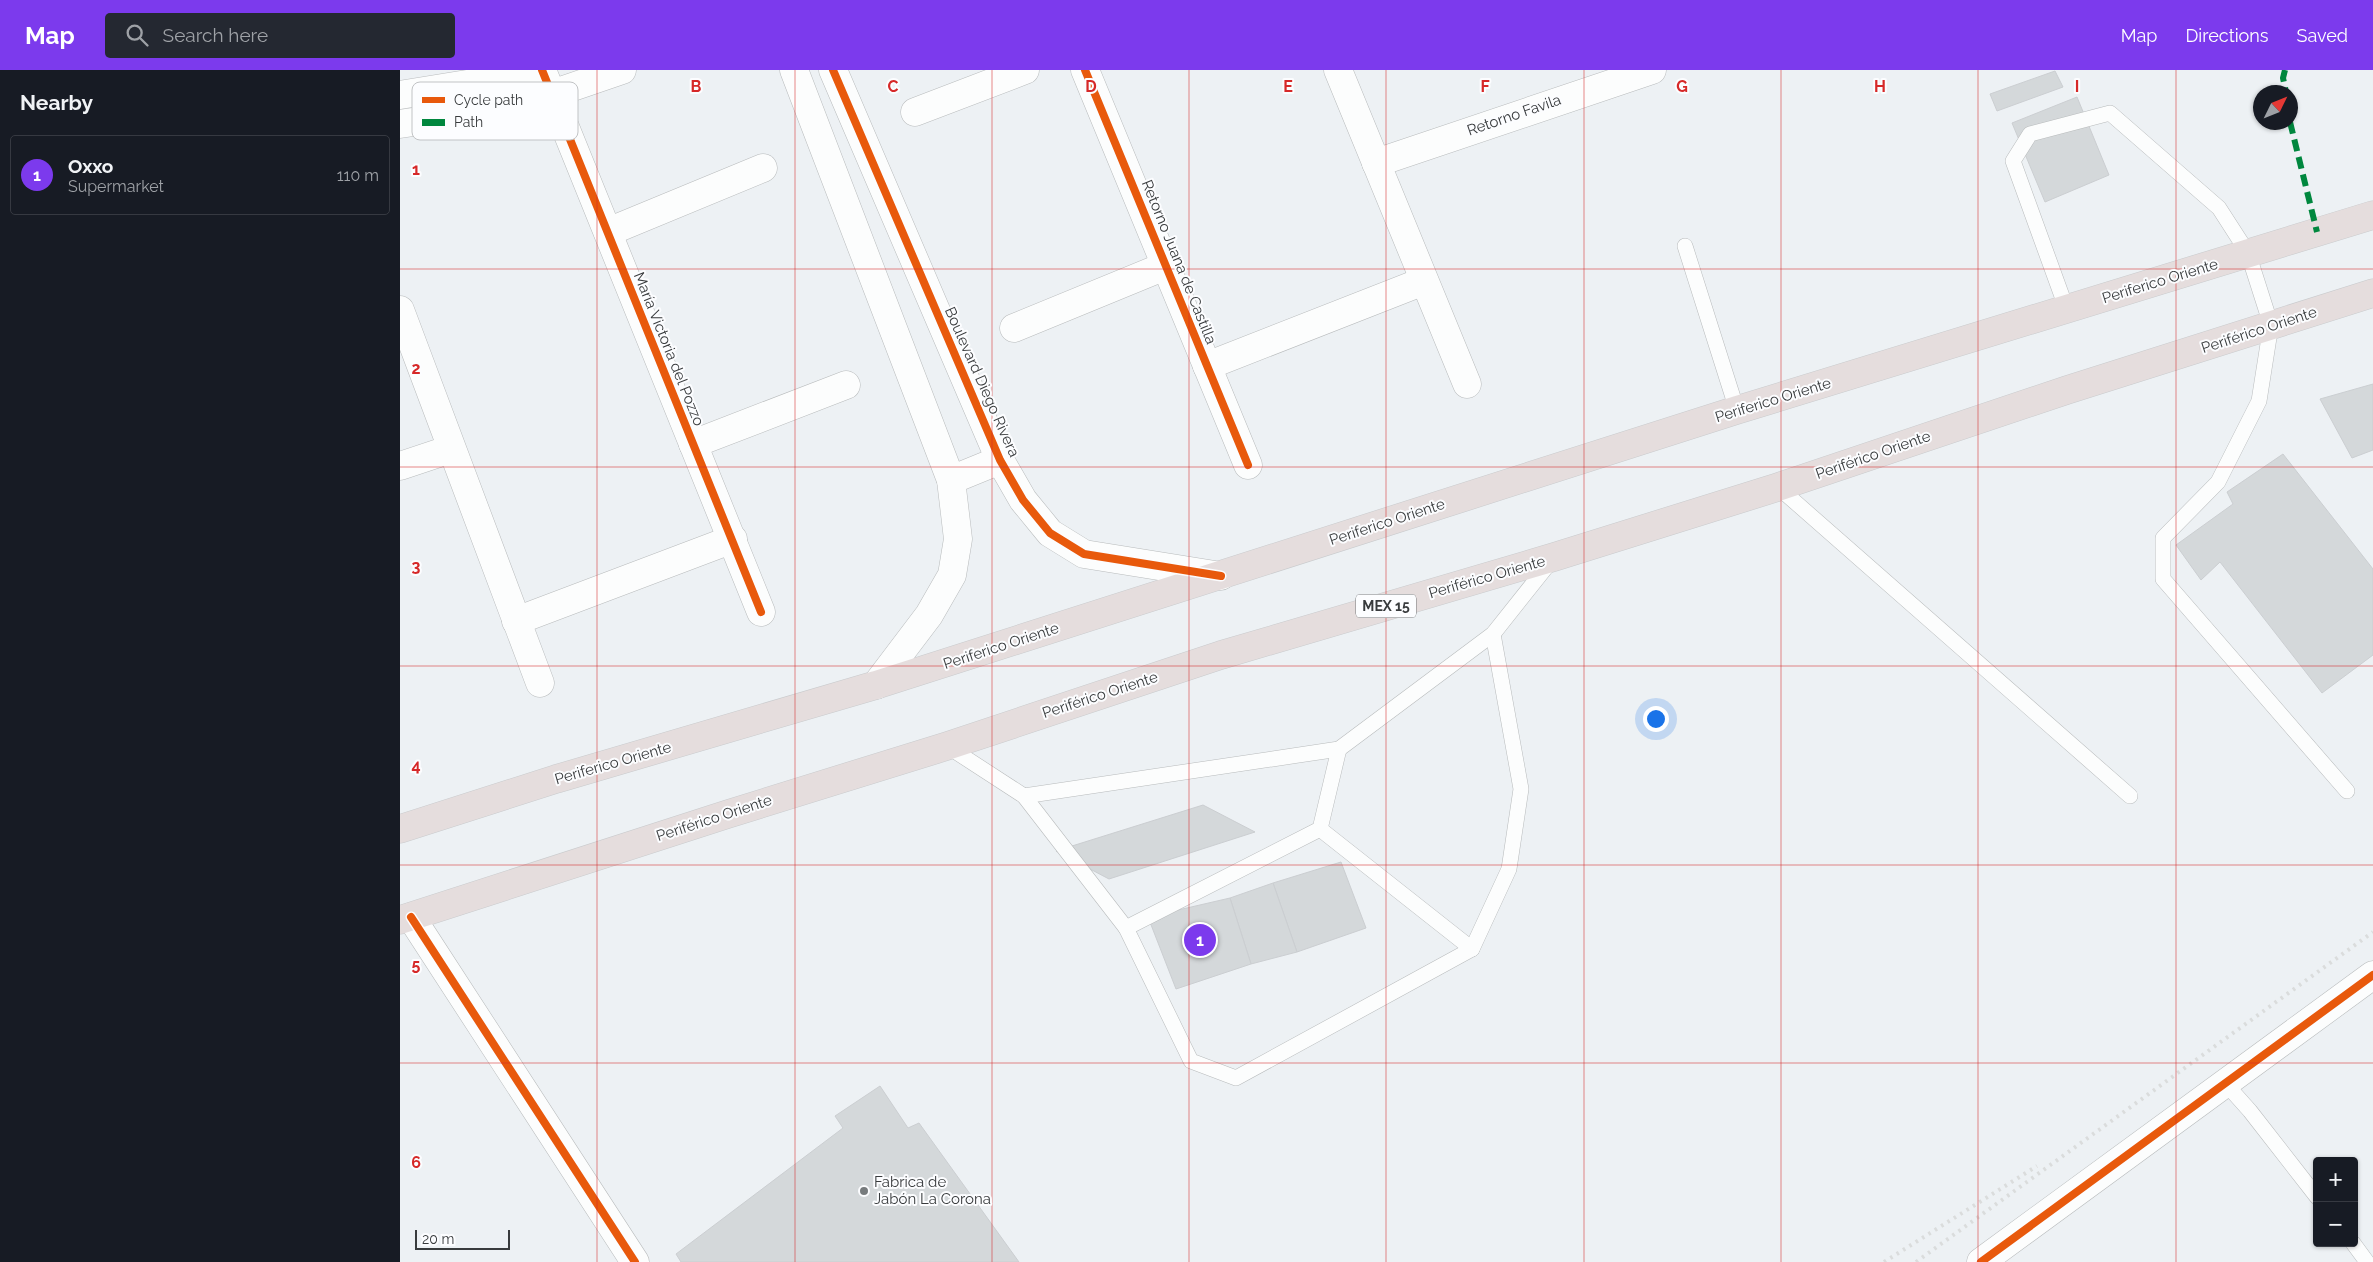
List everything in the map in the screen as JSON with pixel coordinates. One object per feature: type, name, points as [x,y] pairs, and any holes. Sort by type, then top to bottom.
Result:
[{"type":"highway","name":"Periferico Oriente","points":[[400,829],[556,779],[876,686],[1737,410],[2373,215]]},
{"type":"highway","name":"Periférico Oriente","points":[[405,919],[728,814],[947,746],[1221,655],[1554,557],[1778,487],[2067,390],[2373,293]]},
{"type":"street","points":[[480,82],[498,79],[528,70]]},
{"type":"street","name":"María Victoria del Pozzo","points":[[542,70],[547,82]]},
{"type":"street","points":[[794,70],[951,480],[958,539],[952,575],[929,615],[876,686]]},
{"type":"street","name":"Boulevard Diego Rivera","points":[[833,70],[1000,460],[1023,500],[1050,533],[1084,554],[1221,576]]},
{"type":"street","points":[[915,112],[1025,70]]},
{"type":"street","name":"Retorno Juana de Castilla","points":[[1085,70],[1248,465]]},
{"type":"street","points":[[1338,70],[1467,384]]},
{"type":"street","name":"Retorno Favila","points":[[1376,163],[1593,79],[1652,70]]},
{"type":"street","points":[[578,85],[616,71]]},
{"type":"street","name":"María Victoria del Pozzo","points":[[570,140],[761,612]]},
{"type":"street","points":[[608,232],[763,168]]},
{"type":"street","name":"Retorno Juana de Castilla","points":[[1014,328],[1165,266]]},
{"type":"street","name":"Retorno Juana de Castilla","points":[[1207,366],[1424,281]]},
{"type":"street","points":[[400,310],[540,682]]},
{"type":"street","points":[[693,444],[846,385]]},
{"type":"street","points":[[400,466],[452,449]]},
{"type":"street","points":[[951,480],[1000,460]]},
{"type":"street","points":[[516,621],[732,539]]},
{"type":"street","points":[[405,919],[635,1262]]},
{"type":"street","points":[[1981,1262],[2373,975]]},
{"type":"lane","points":[[2067,310],[2013,161],[2030,134],[2110,113],[2219,208],[2248,253],[2271,326],[2259,401],[2218,482],[2163,538],[2163,579],[2347,791]]},
{"type":"lane","points":[[1685,246],[1737,410]]},
{"type":"lane","points":[[1778,487],[2130,796]]},
{"type":"lane","points":[[1024,796],[1339,749],[1493,634],[1554,557]]},
{"type":"lane","points":[[947,746],[1024,796],[1126,928],[1191,1061],[1236,1078],[1472,949],[1509,869],[1521,789],[1493,634]]},
{"type":"lane","points":[[1126,928],[1320,829],[1339,749]]},
{"type":"lane","points":[[1320,829],[1472,949]]},
{"type":"lane","points":[[2225,1083],[2250,1111],[2313,1192]]},
{"type":"lane","points":[[2356,1247],[2367,1262]]},
{"type":"building","points":[[2055,71],[2063,87],[1997,111],[1990,94]]},
{"type":"building","points":[[2077,97],[2109,175],[2045,202],[2012,123]]},
{"type":"building","points":[[2373,384],[2373,450],[2352,458],[2320,399]]},
{"type":"building","points":[[2283,454],[2373,569],[2373,655],[2322,693],[2220,562],[2201,580],[2176,545],[2233,504],[2227,492]]},
{"type":"building","points":[[1203,805],[1255,832],[1109,879],[1056,851]]},
{"type":"building","points":[[1341,862],[1366,928],[1297,952],[1273,883]]},
{"type":"building","points":[[1273,883],[1297,952],[1251,964],[1230,898]]},
{"type":"building","points":[[1230,898],[1251,964],[1176,989],[1148,917]]},
{"type":"building","name":"Fabrica de Jabón La Corona","points":[[880,1086],[908,1128],[919,1123],[1019,1262],[681,1262],[676,1254],[843,1128],[835,1116]]},
{"type":"railway","points":[[1916,1262],[2373,932]]},
{"type":"railway","points":[[1884,1262],[2037,1166]]},
{"type":"marked path","points":[[2284,85],[2283,78],[2285,70]]},
{"type":"marked path","points":[[2292,130],[2317,232]]},
{"type":"cycle path","points":[[542,70],[547,82]]},
{"type":"cycle path","points":[[833,70],[1000,460],[1023,500],[1050,533],[1084,554],[1221,576]]},
{"type":"cycle path","points":[[1085,70],[1248,465]]},
{"type":"cycle path","points":[[570,140],[761,612]]},
{"type":"cycle path","points":[[411,917],[635,1262]]},
{"type":"cycle path","points":[[1981,1262],[2373,975]]},
{"type":"place","name":"Oxxo","points":[[1200,940]]},
{"type":"place","name":"Fabrica de Jabón La Corona","points":[[864,1191]]}]
